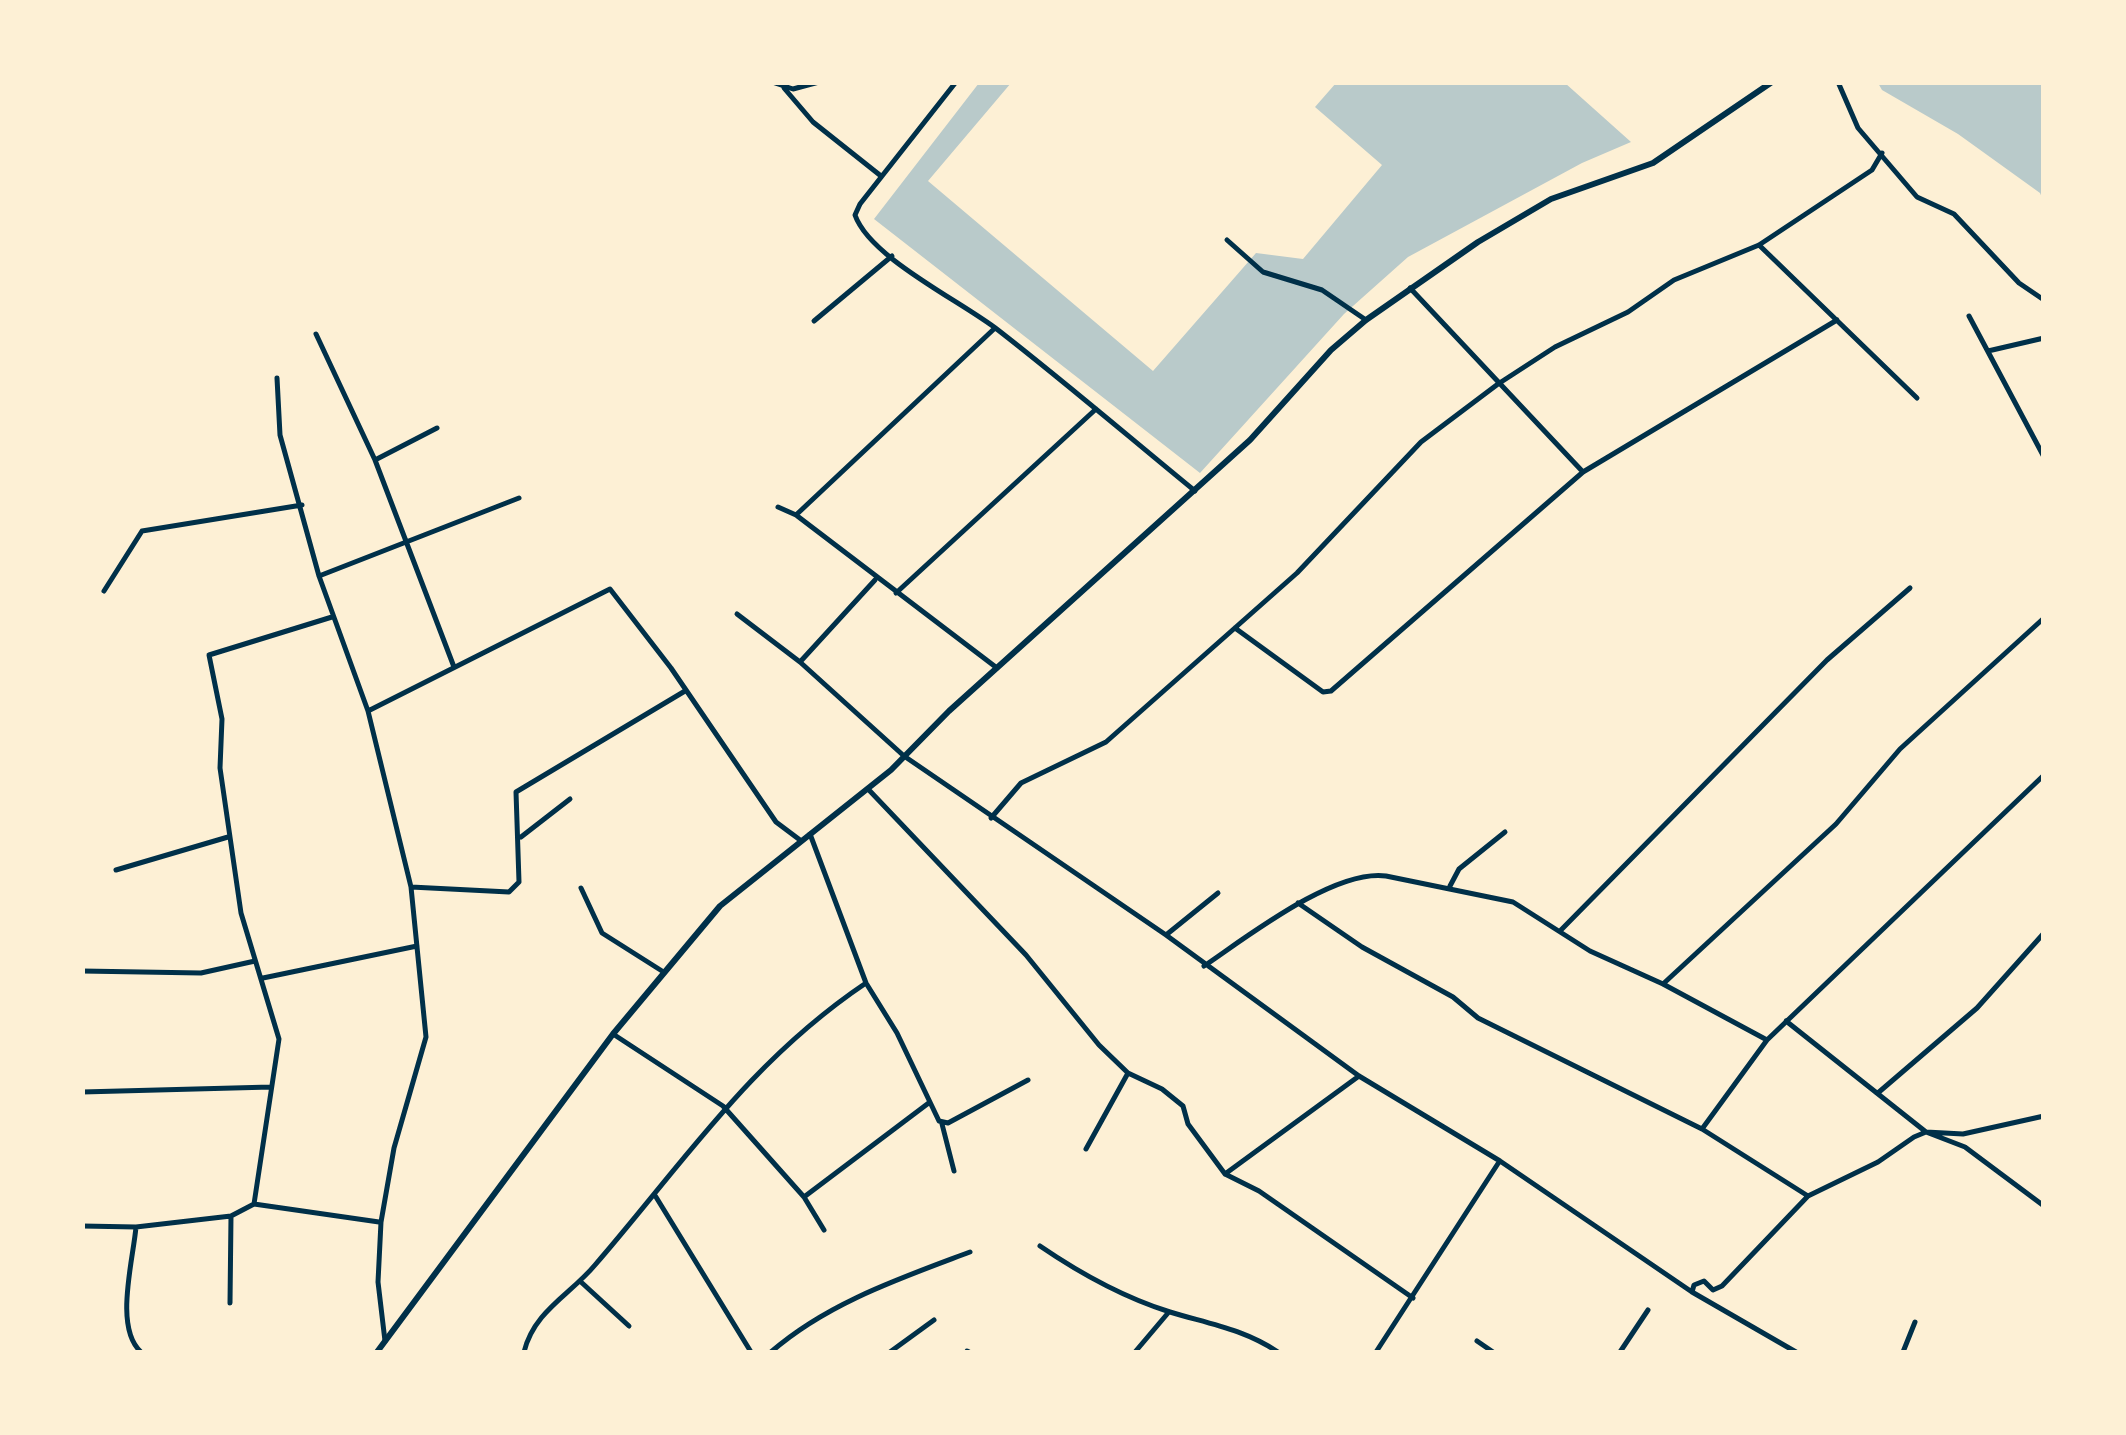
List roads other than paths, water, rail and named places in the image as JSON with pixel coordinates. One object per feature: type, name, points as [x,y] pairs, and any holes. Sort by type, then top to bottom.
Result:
[{"type":"street","points":[[772,82],[784,88],[812,122],[882,177]]},
{"type":"street","points":[[784,88],[819,82]]},
{"type":"street","points":[[956,82],[855,214],[865,232],[892,256],[995,328],[1195,491]]},
{"type":"street","points":[[377,1352],[613,1034],[720,906],[904,756],[1250,440],[1331,350],[1366,320],[1551,199],[1653,162],[1772,82]]},
{"type":"street","points":[[1838,82],[1851,116],[1917,197],[1954,214],[2019,284],[2044,300]]},
{"type":"street","points":[[992,818],[1021,783],[1106,742],[1297,574],[1422,442],[1498,384],[1554,348],[1619,317],[1674,280],[1758,245],[1872,170],[1882,153]]},
{"type":"street","points":[[1226,240],[1263,272],[1322,290],[1366,320]]},
{"type":"street","points":[[1758,245],[1917,398]]},
{"type":"street","points":[[814,322],[892,256]]},
{"type":"street","points":[[1410,288],[1582,472]]},
{"type":"street","points":[[1969,316],[2044,456]]},
{"type":"street","points":[[1235,628],[1324,692],[1331,692],[1582,472],[1837,320]]},
{"type":"street","points":[[796,515],[995,328]]},
{"type":"street","points":[[316,334],[375,460],[454,667]]},
{"type":"street","points":[[1987,352],[2044,338]]},
{"type":"street","points":[[277,378],[276,420],[302,505],[318,576],[368,711],[411,887],[426,1047],[394,1148],[381,1222],[378,1282],[386,1340]]},
{"type":"street","points":[[896,593],[1096,409]]},
{"type":"street","points":[[375,460],[436,428]]},
{"type":"street","points":[[318,576],[519,498]]},
{"type":"street","points":[[104,591],[142,530],[302,505]]},
{"type":"street","points":[[778,507],[796,515],[875,580],[997,668]]},
{"type":"street","points":[[800,662],[875,580]]},
{"type":"street","points":[[1560,930],[1828,660],[1910,588]]},
{"type":"street","points":[[368,711],[610,589],[617,592],[776,822],[800,840]]},
{"type":"street","points":[[737,614],[800,662],[904,756],[1166,936],[1359,1076],[1500,1161],[1692,1292],[1796,1352]]},
{"type":"street","points":[[254,1204],[279,1039],[240,913],[220,768],[222,719],[209,655],[332,617]]},
{"type":"street","points":[[1663,984],[1836,824],[1900,749],[2044,618]]},
{"type":"street","points":[[411,887],[509,892],[518,882],[520,838],[513,801],[522,786],[684,692]]},
{"type":"street","points":[[1702,1129],[1786,1020],[2044,775]]},
{"type":"street","points":[[866,786],[1026,955],[1100,1045],[1128,1073],[1162,1089],[1183,1106],[1188,1124],[1224,1174],[1259,1191],[1413,1298]]},
{"type":"street","points":[[520,838],[570,799]]},
{"type":"street","points":[[1450,886],[1459,869],[1505,832]]},
{"type":"street","points":[[810,833],[866,983],[942,1124],[954,1171]]},
{"type":"street","points":[[116,870],[229,836]]},
{"type":"street","points":[[1204,966],[1298,903],[1371,874],[1450,886],[1513,902],[1590,952],[1663,984],[1767,1040]]},
{"type":"street","points":[[581,888],[602,933],[662,972]]},
{"type":"street","points":[[1166,936],[1218,893]]},
{"type":"street","points":[[1298,903],[1362,947],[1453,997],[1478,1018],[1702,1129],[1808,1196]]},
{"type":"street","points":[[1879,1092],[1977,1008],[2044,933]]},
{"type":"street","points":[[262,978],[417,946]]},
{"type":"street","points":[[82,971],[201,973],[255,961]]},
{"type":"street","points":[[524,1352],[535,1323],[581,1282],[656,1197],[723,1106],[806,1024],[866,983]]},
{"type":"street","points":[[1786,1020],[1926,1132],[1965,1148],[2044,1206]]},
{"type":"street","points":[[613,1034],[723,1106],[804,1197],[824,1230]]},
{"type":"street","points":[[1086,1149],[1128,1073]]},
{"type":"street","points":[[1224,1174],[1359,1076]]},
{"type":"street","points":[[942,1124],[1028,1080]]},
{"type":"street","points":[[82,1092],[271,1088]]},
{"type":"street","points":[[804,1197],[930,1102]]},
{"type":"street","points":[[1692,1292],[1694,1285],[1704,1281],[1714,1290],[1722,1286],[1808,1196],[1926,1132],[1963,1134],[2044,1116]]},
{"type":"street","points":[[1376,1352],[1500,1161]]},
{"type":"street","points":[[656,1197],[751,1352]]},
{"type":"street","points":[[82,1226],[136,1227],[231,1216],[254,1204],[381,1222]]},
{"type":"street","points":[[230,1304],[231,1216]]},
{"type":"street","points":[[136,1227],[128,1326],[133,1345],[141,1352]]},
{"type":"street","points":[[1040,1246],[1090,1280],[1169,1311],[1241,1330],[1278,1352]]},
{"type":"street","points":[[772,1352],[805,1326],[879,1286],[970,1252]]},
{"type":"street","points":[[581,1282],[629,1326]]},
{"type":"street","points":[[1620,1352],[1648,1310]]},
{"type":"street","points":[[1135,1352],[1169,1311]]},
{"type":"street","points":[[890,1352],[934,1320]]},
{"type":"street","points":[[1903,1352],[1915,1322]]},
{"type":"street","points":[[1478,1341],[1493,1352]]}]
